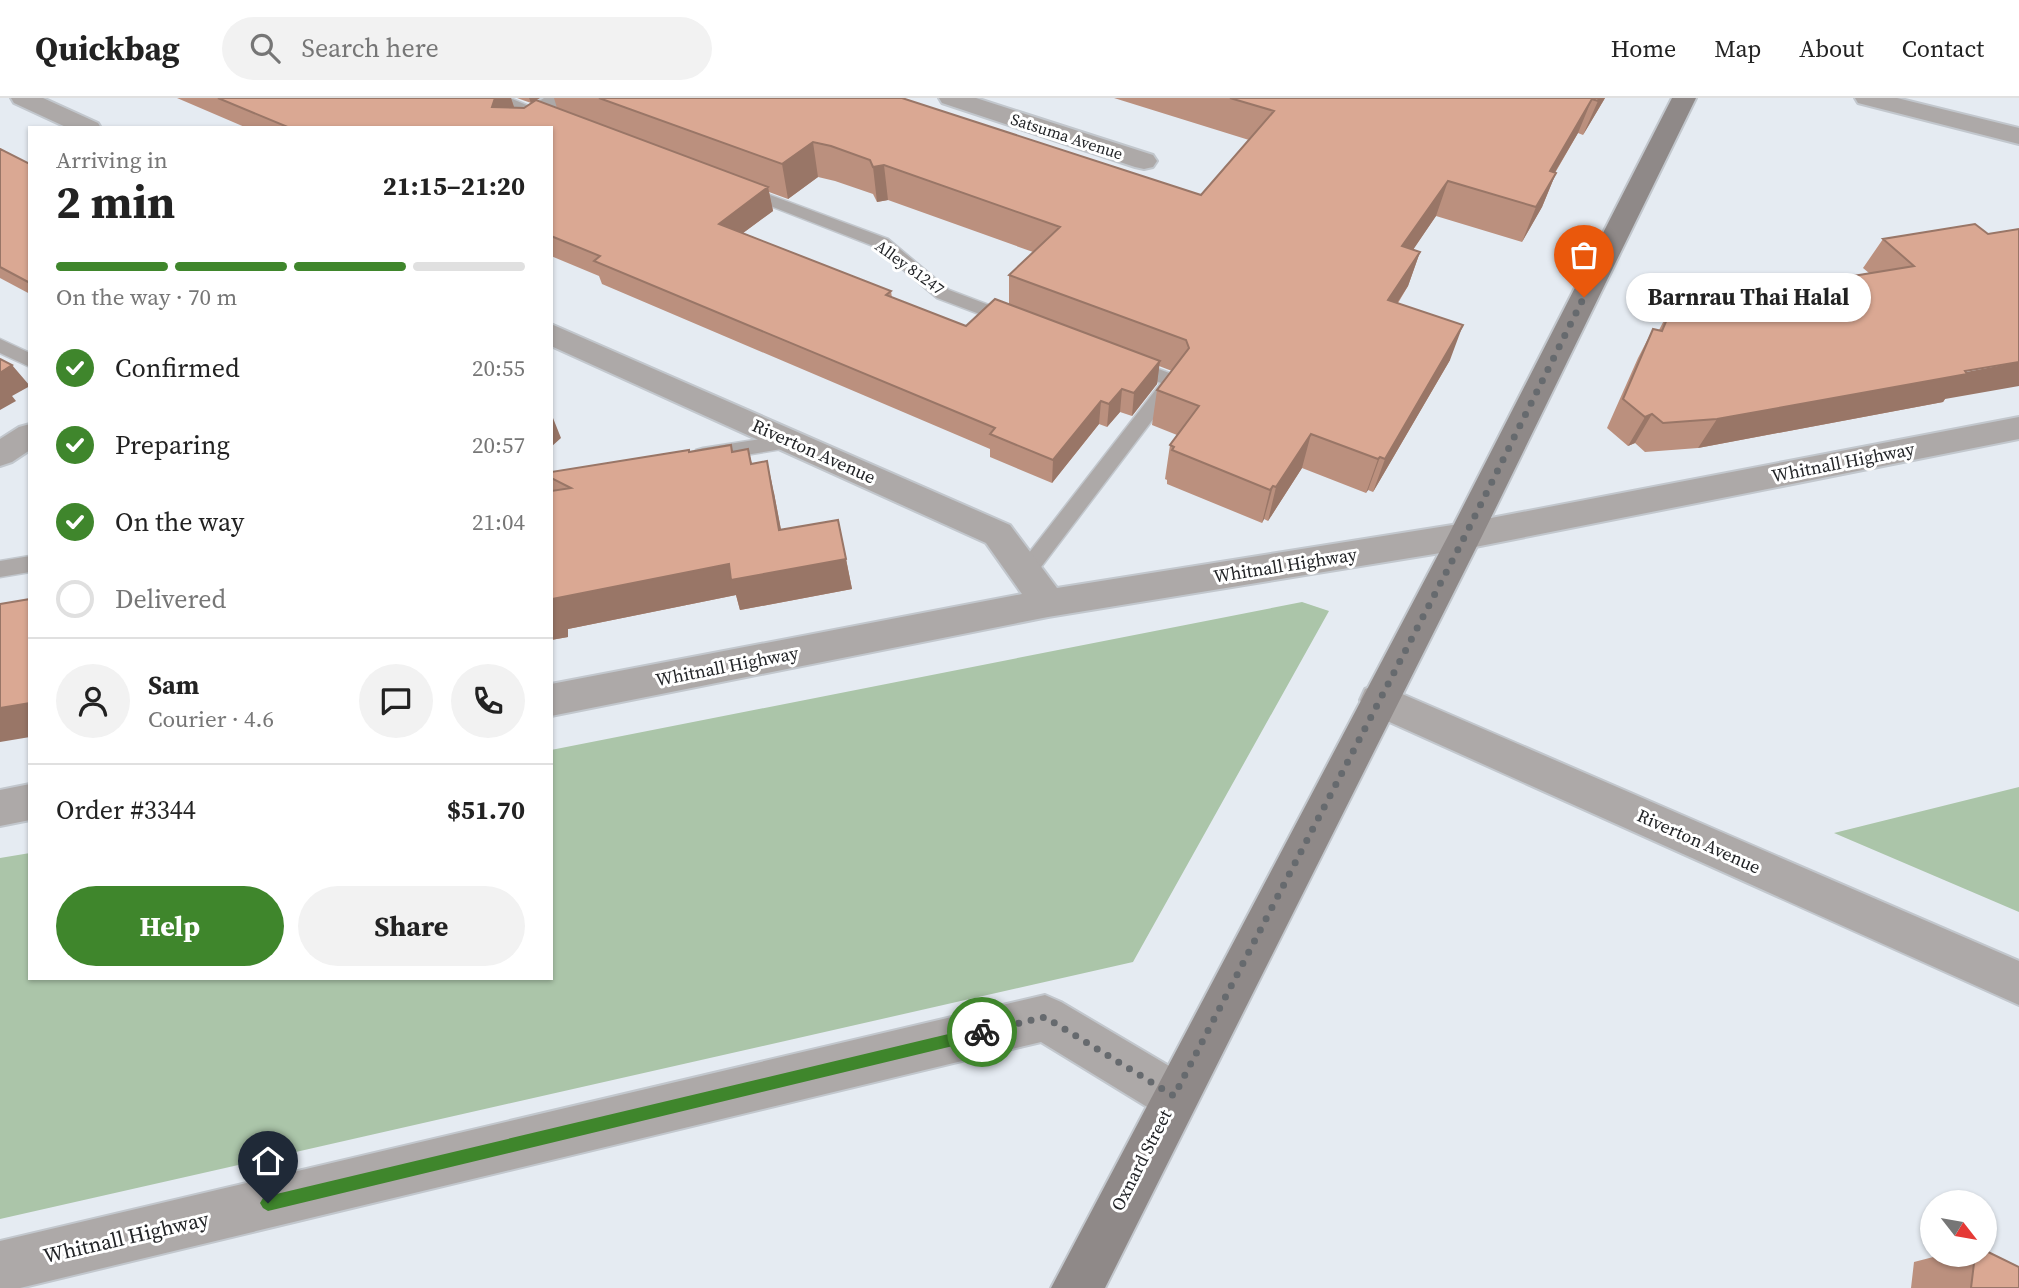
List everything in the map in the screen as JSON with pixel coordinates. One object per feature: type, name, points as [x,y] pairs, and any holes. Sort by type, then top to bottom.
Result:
[{"type":"main road","name":"Oxnard Street","points":[[1077,1288],[1465,536],[1684,98]]},
{"type":"street","points":[[23,98],[85,126]]},
{"type":"street","name":"Satsuma Avenue","points":[[951,98],[1144,161]]},
{"type":"street","points":[[1867,98],[2019,136]]},
{"type":"street","points":[[517,126],[538,113],[562,110]]},
{"type":"street","name":"Riverton Avenue","points":[[553,335],[998,534],[1048,603]]},
{"type":"street","name":"Whitnall Highway","points":[[553,700],[1048,603],[1465,536],[2019,428]]},
{"type":"street","points":[[0,454],[28,436]]},
{"type":"street","name":"Riverton Avenue","points":[[1380,700],[2019,983]]},
{"type":"street","points":[[0,808],[28,802]]},
{"type":"street","name":"Whitnall Highway","points":[[0,1267],[1045,1017],[1174,1096]]},
{"type":"lane","points":[[497,98],[538,113]]},
{"type":"lane","name":"Alley 81247","points":[[729,185],[882,243],[943,294],[1032,328]]},
{"type":"lane","points":[[0,345],[28,360]]},
{"type":"lane","points":[[1025,573],[1173,381],[1109,357]]},
{"type":"lane","points":[[685,458],[793,440]]},
{"type":"lane","points":[[0,569],[28,564]]},
{"type":"green space","points":[[1302,602],[1329,611],[1133,962],[0,1219],[0,858],[28,853],[28,980],[553,980],[553,750]]},
{"type":"green space","points":[[2019,787],[2019,912],[1834,833]]},
{"type":"building","points":[[218,98],[495,98],[492,107],[524,108],[536,100],[768,187],[719,224],[891,291],[886,295],[966,326],[995,299],[1160,361],[1134,393],[1122,389],[1109,404],[1101,401],[1053,460],[990,434],[995,428],[594,261],[600,256],[553,237],[553,126],[285,126]]},
{"type":"building","points":[[599,98],[902,98],[1201,195],[1274,111],[1230,98],[1599,98],[1598,101],[1592,99],[1550,171],[1556,173],[1536,207],[1448,181],[1402,246],[1420,252],[1388,300],[1463,325],[1385,459],[1378,459],[1311,434],[1276,487],[1273,486],[1270,490],[1172,450],[1174,447],[1170,445],[1199,406],[1157,390],[1189,348],[1186,340],[1009,275],[1060,227],[884,165],[873,167],[870,160],[831,146],[813,142],[782,164]]},
{"type":"building","points":[[0,149],[28,163],[28,282],[0,267]]},
{"type":"building","points":[[1975,224],[1988,234],[2019,229],[2019,362],[1965,371],[1967,374],[1717,419],[1663,423],[1652,414],[1645,417],[1623,399],[1653,329],[1662,331],[1677,295],[1706,300],[1914,266],[1883,239]]},
{"type":"building","points":[[0,359],[12,365],[0,373]]},
{"type":"building","points":[[731,445],[732,452],[748,449],[751,464],[767,461],[779,530],[838,520],[846,559],[731,580],[729,564],[553,599],[553,491],[571,488],[553,479],[553,472]]},
{"type":"building","points":[[28,599],[28,703],[0,708],[0,604]]},
{"type":"building","points":[[1997,1256],[2019,1267],[2019,1288],[1971,1288],[1974,1267],[1997,1267]]},
{"type":"way so far","points":[[982,1032],[1045,1017],[1174,1096],[1465,536],[1584,297]]},
{"type":"place","name":"Barnrau Thai Halal","points":[[1584,297]]},
{"type":"route","points":[[268,1203],[982,1032]]}]
